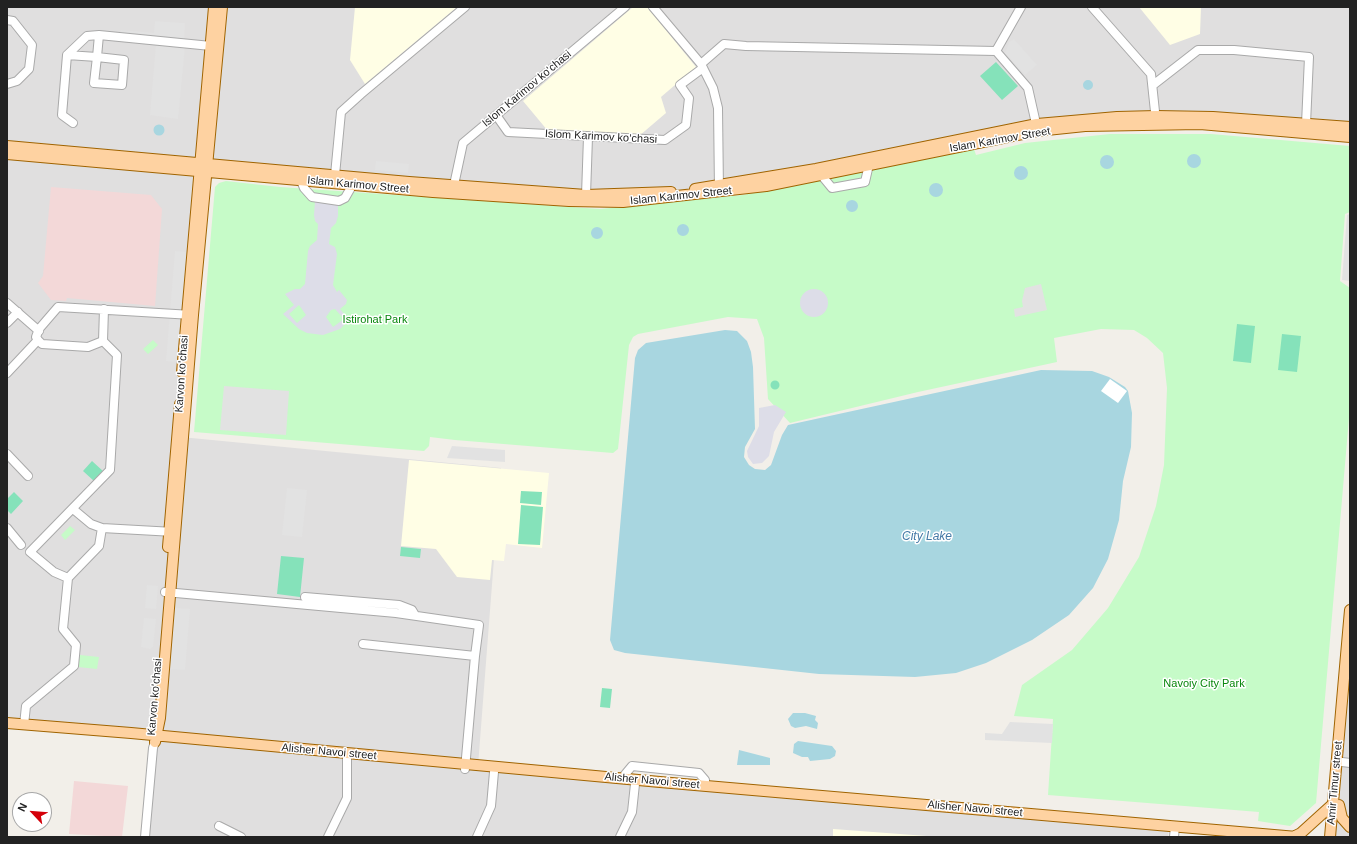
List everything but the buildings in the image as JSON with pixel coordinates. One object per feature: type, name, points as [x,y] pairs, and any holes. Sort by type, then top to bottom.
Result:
[{"type":"main road","name":"Karvon ko'chasi","points":[[153,740],[173,532],[203,167],[210,46],[214,7]]},
{"type":"main road","points":[[203,167],[222,7]]},
{"type":"main road","name":"Islam Karimov Street","points":[[7,146],[299,176],[353,184],[597,203],[654,200],[869,162],[1037,127],[1117,117],[1350,137]]},
{"type":"main road","name":"Islam Karimov Street","points":[[1156,120],[1213,117],[1350,127]]},
{"type":"main road","name":"Islam Karimov Street","points":[[7,154],[203,167]]},
{"type":"main road","name":"Islam Karimov Street","points":[[299,176],[335,175],[586,194],[718,189]]},
{"type":"main road","name":"Amir Timur street","points":[[1337,837],[1336,805],[1350,610]]},
{"type":"main road","name":"Amir Timur street","points":[[1330,837],[1346,762],[1350,682]]},
{"type":"main road","name":"Alisher Navoi street","points":[[7,723],[153,740]]},
{"type":"main road","name":"Alisher Navoi street","points":[[7,729],[347,756],[993,813],[1229,837]]},
{"type":"main road","name":"Alisher Navoi street","points":[[465,767],[494,772],[705,786],[737,791]]},
{"type":"main road","points":[[1293,837],[1306,829],[1336,805],[1342,818],[1350,827]]},
{"type":"main road","name":"Alisher Navoi street","points":[[1174,832],[1297,837]]},
{"type":"street","points":[[335,175],[341,112],[465,7]]},
{"type":"street","name":"Islom Karimov ko'chasi","points":[[454,185],[463,143],[624,7]]},
{"type":"street","points":[[653,7],[702,66],[713,88],[718,108],[718,189]]},
{"type":"street","points":[[996,51],[1021,7]]},
{"type":"street","points":[[1092,7],[1151,74],[1156,120]]},
{"type":"street","points":[[7,20],[13,21],[32,45],[29,69],[17,81],[7,84]]},
{"type":"street","points":[[73,123],[62,115],[67,55],[87,36],[99,35],[210,46]]},
{"type":"street","points":[[67,55],[97,57],[124,60],[122,85],[94,82],[97,57],[99,35]]},
{"type":"street","points":[[702,66],[724,44],[746,46],[996,51],[1028,88],[1037,127]]},
{"type":"street","points":[[1153,85],[1198,50],[1234,50],[1309,57],[1306,124]]},
{"type":"street","name":"Islom Karimov ko‘chasi","points":[[496,115],[508,132],[665,140],[686,125],[689,98],[680,85],[702,66]]},
{"type":"street","points":[[586,194],[588,137]]},
{"type":"street","points":[[818,171],[832,188],[865,182],[869,162]]},
{"type":"street","points":[[299,176],[312,198],[339,201],[345,198],[353,184]]},
{"type":"street","points":[[7,302],[39,331]]},
{"type":"street","points":[[103,341],[88,347],[42,344],[36,337],[58,307],[190,315]]},
{"type":"street","points":[[68,578],[54,572],[30,552],[110,470],[117,354],[103,341],[104,309]]},
{"type":"street","points":[[7,323],[18,312]]},
{"type":"street","points":[[7,373],[38,340]]},
{"type":"street","points":[[7,454],[28,476]]},
{"type":"street","points":[[73,509],[90,524],[102,528],[173,532]]},
{"type":"street","points":[[7,528],[21,545]]},
{"type":"street","points":[[24,725],[26,706],[74,666],[76,645],[63,629],[68,578],[99,546],[102,528]]},
{"type":"street","points":[[168,592],[415,615],[479,625],[465,767]]},
{"type":"street","points":[[304,597],[399,605],[412,610],[415,615]]},
{"type":"street","points":[[363,644],[475,656]]},
{"type":"street","points":[[145,837],[153,740]]},
{"type":"street","points":[[328,837],[347,798],[347,756]]},
{"type":"street","points":[[477,837],[491,806],[494,772]]},
{"type":"street","points":[[620,837],[632,812],[629,781]]},
{"type":"street","points":[[219,826],[241,837]]},
{"type":"shaded area","points":[[7,7],[1350,7],[1350,132],[1074,124],[776,182],[617,201],[203,168],[181,437],[501,468],[478,766],[1169,828],[1168,837],[148,837],[156,737],[7,724]]},
{"type":"shaded area","points":[[355,7],[457,7],[365,84],[350,60]]},
{"type":"shaded area","points":[[633,7],[647,7],[696,67],[661,97],[666,113],[639,136],[548,131],[523,101]]},
{"type":"shaded area","points":[[1139,7],[1201,7],[1200,34],[1170,45]]},
{"type":"shaded area","points":[[155,21],[185,23],[184,39],[120,34],[121,30],[154,33]]},
{"type":"shaded area","points":[[1014,39],[1037,65],[1025,75],[1005,53],[1009,42]]},
{"type":"shaded area","points":[[156,44],[185,46],[178,119],[150,115]]},
{"type":"shaded area","points":[[376,161],[409,164],[408,173],[375,170]]},
{"type":"shaded area","points":[[51,187],[151,195],[162,209],[155,306],[67,298],[66,301],[51,300],[38,283],[43,276]]},
{"type":"shaded area","points":[[315,201],[338,203],[338,216],[336,223],[331,228],[329,244],[335,247],[337,254],[333,285],[337,292],[339,290],[347,300],[346,304],[340,309],[349,320],[340,329],[323,335],[307,333],[299,329],[283,314],[294,305],[285,294],[295,289],[300,289],[305,284],[308,251],[310,246],[317,240],[318,224],[315,221]],"holes":[[[299,305],[306,315],[297,323],[289,314]],[[335,309],[344,319],[333,327],[326,317],[331,310]]]},
{"type":"shaded area","points":[[1350,214],[1350,281],[1342,280],[1347,215]]},
{"type":"shaded area","points":[[175,251],[186,252],[177,362],[166,361]]},
{"type":"shaded area","points":[[1041,284],[1047,310],[1015,317],[1014,309],[1023,307],[1022,301],[1025,288]]},
{"type":"shaded area","points":[[814,289],[824,293],[828,303],[824,313],[814,317],[804,313],[800,303],[804,293]]},
{"type":"shaded area","points":[[224,386],[289,391],[286,435],[220,430]]},
{"type":"shaded area","points":[[775,405],[786,412],[774,432],[769,456],[762,463],[753,464],[748,457],[747,451],[759,426],[759,408]]},
{"type":"shaded area","points":[[452,446],[505,450],[505,462],[447,458]]},
{"type":"shaded area","points":[[409,460],[549,473],[542,548],[506,544],[504,561],[492,560],[490,580],[457,577],[436,549],[401,546]]},
{"type":"shaded area","points":[[287,488],[307,490],[302,537],[282,535]]},
{"type":"shaded area","points":[[147,585],[158,586],[156,609],[145,608]]},
{"type":"shaded area","points":[[174,608],[190,609],[185,670],[169,669]]},
{"type":"shaded area","points":[[144,618],[156,619],[153,647],[150,649],[141,647]]},
{"type":"shaded area","points":[[1350,642],[1350,837],[1334,837]]},
{"type":"shaded area","points":[[1010,722],[1053,724],[1052,743],[985,740],[985,733],[1002,734]]},
{"type":"shaded area","points":[[74,781],[128,786],[122,837],[69,834]]},
{"type":"shaded area","points":[[833,829],[940,837],[833,837]]},
{"type":"green space","points":[[996,62],[1018,86],[1002,100],[980,76]]},
{"type":"green space","points":[[1110,134],[1211,134],[1350,146],[1350,212],[1345,214],[1340,281],[1350,288],[1350,406],[1316,803],[1290,826],[1258,821],[1259,812],[1048,795],[1053,719],[1014,716],[1022,685],[1072,650],[1108,608],[1139,557],[1156,506],[1164,465],[1167,388],[1163,353],[1147,338],[1134,330],[1101,329],[1054,338],[1057,362],[918,392],[790,423],[768,399],[764,338],[757,319],[728,317],[638,334],[633,337],[629,345],[618,449],[613,453],[430,437],[429,446],[424,451],[194,432],[215,187],[219,183],[226,181],[280,187],[600,209],[743,195],[973,146],[976,155],[1025,143]]},
{"type":"green space","points":[[1237,324],[1255,326],[1251,363],[1233,361]]},
{"type":"green space","points":[[1282,334],[1301,336],[1297,372],[1278,370]]},
{"type":"green space","points":[[153,340],[158,345],[148,354],[143,349]]},
{"type":"green space","points":[[773,381],[777,381],[779,385],[777,389],[773,389],[771,387],[771,383]]},
{"type":"green space","points":[[92,461],[104,472],[94,481],[83,471]]},
{"type":"green space","points":[[521,491],[542,492],[541,505],[520,503]]},
{"type":"green space","points":[[14,492],[23,501],[11,514],[7,510],[7,499]]},
{"type":"green space","points":[[521,505],[543,507],[540,545],[518,544]]},
{"type":"green space","points":[[70,526],[75,530],[65,540],[61,535]]},
{"type":"green space","points":[[401,547],[421,549],[420,558],[400,556]]},
{"type":"green space","points":[[281,556],[304,558],[300,597],[277,594]]},
{"type":"green space","points":[[80,655],[99,657],[97,669],[78,667]]},
{"type":"green space","points":[[602,688],[612,689],[610,708],[600,707]]},
{"type":"water","points":[[1086,80],[1090,80],[1092,81],[1092,89],[1086,90],[1083,87],[1083,83]]},
{"type":"water","points":[[157,125],[161,125],[163,126],[163,134],[157,135],[154,132],[154,128]]},
{"type":"water","points":[[1194,154],[1199,156],[1201,161],[1199,166],[1194,168],[1189,166],[1187,161],[1189,156]]},
{"type":"water","points":[[1107,155],[1112,157],[1114,162],[1112,167],[1107,169],[1102,167],[1100,162],[1102,157]]},
{"type":"water","points":[[1021,166],[1026,168],[1028,173],[1026,178],[1021,180],[1016,178],[1014,173],[1016,168]]},
{"type":"water","points":[[936,183],[941,185],[943,190],[941,195],[936,197],[931,195],[929,190],[931,185]]},
{"type":"water","points":[[850,200],[854,200],[858,206],[854,212],[850,212],[846,208],[846,204]]},
{"type":"water","points":[[681,224],[685,224],[689,230],[685,236],[681,236],[677,232],[677,228]]},
{"type":"water","points":[[595,227],[599,227],[603,233],[599,239],[595,239],[591,235],[591,231]]},
{"type":"water","name":"City Lake","points":[[725,330],[737,331],[747,341],[751,352],[753,367],[755,429],[745,447],[744,457],[749,465],[755,469],[765,470],[771,465],[782,435],[788,425],[1041,370],[1092,371],[1109,377],[1125,387],[1128,391],[1132,413],[1131,447],[1123,481],[1119,520],[1108,559],[1093,588],[1069,615],[1032,640],[986,663],[956,673],[915,677],[819,674],[625,653],[614,650],[610,640],[635,358],[638,350],[646,343]]},
{"type":"water","points":[[793,713],[805,713],[816,716],[815,720],[818,723],[817,729],[806,726],[795,728],[791,726],[788,719]]},
{"type":"water","points":[[798,741],[832,746],[836,751],[835,756],[830,759],[810,761],[808,757],[802,757],[793,753],[794,744]]},
{"type":"water","points":[[739,750],[770,758],[770,765],[737,765]]},
{"type":"pier","points":[[1110,379],[1127,391],[1118,403],[1101,391]]},
{"type":"park label","name":"Istirohat Park","points":[[375,320]]},
{"type":"park label","name":"Navoiy City Park","points":[[1204,684]]}]
